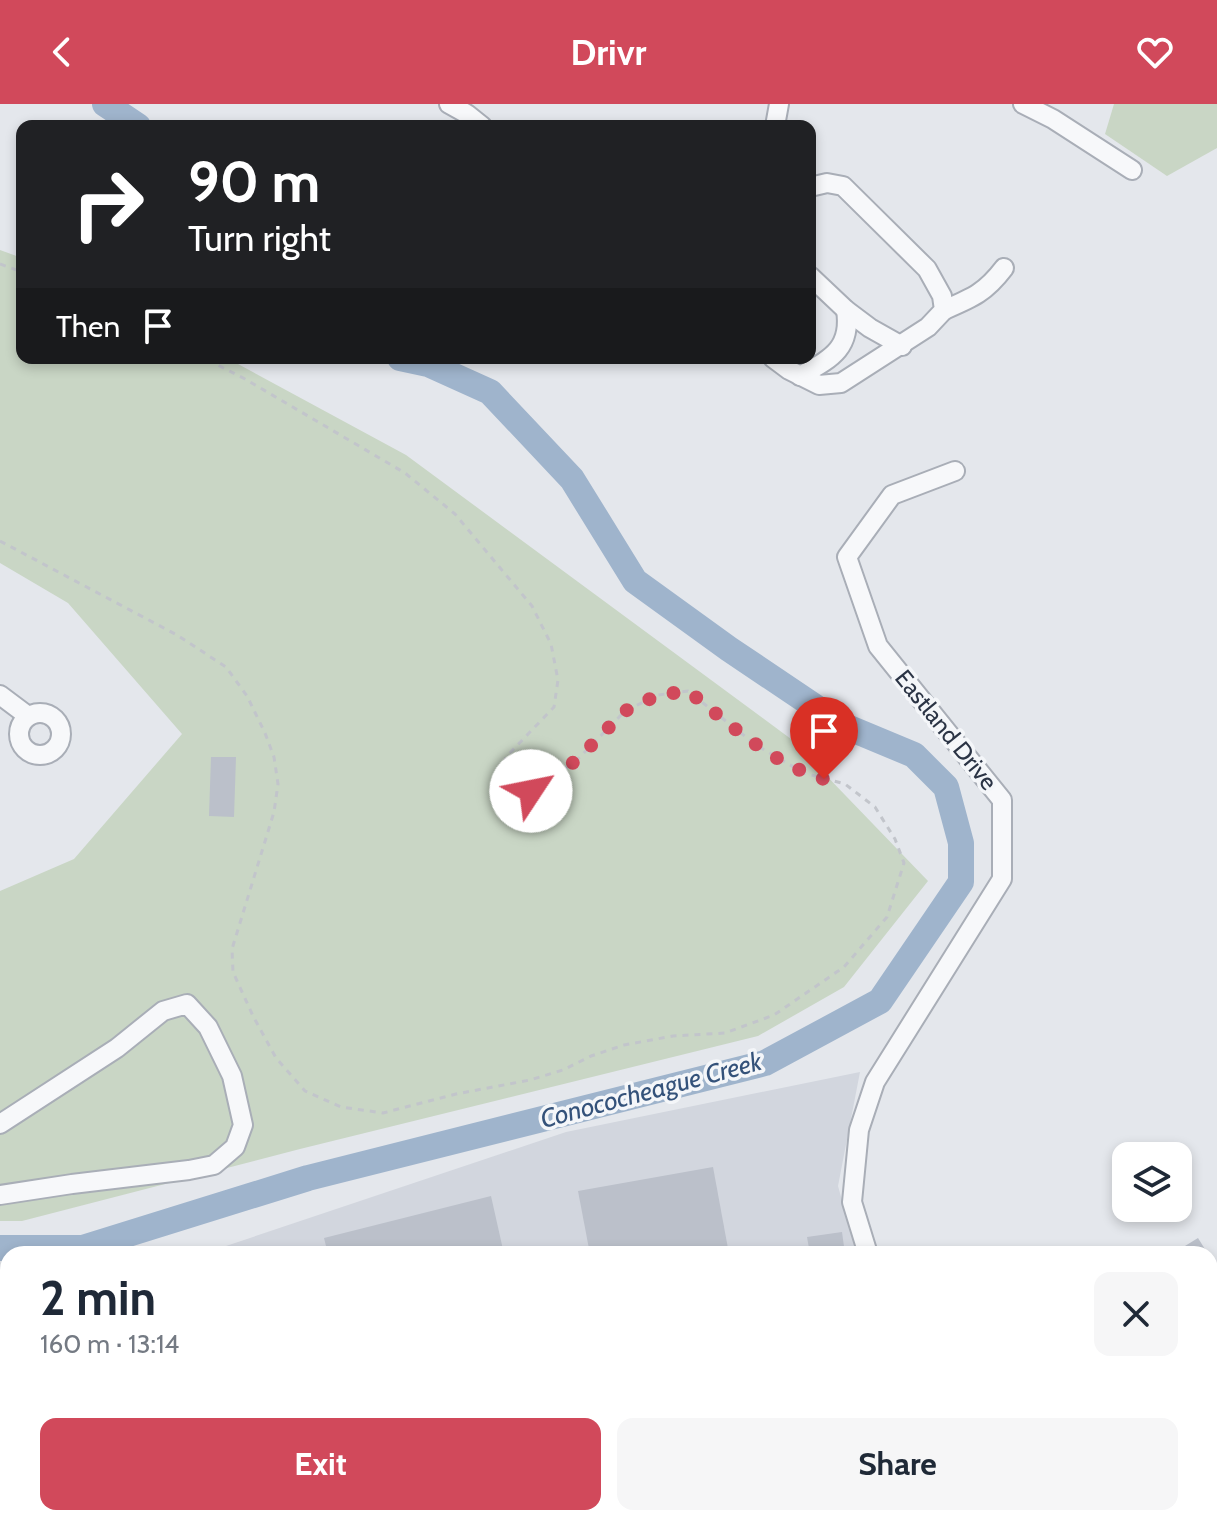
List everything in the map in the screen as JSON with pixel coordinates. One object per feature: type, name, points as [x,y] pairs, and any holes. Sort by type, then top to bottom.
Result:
[{"type":"street","points":[[449,104],[474,120]]},
{"type":"street","points":[[1023,104],[1053,119],[1132,170]]},
{"type":"street","points":[[816,186],[827,183],[843,186],[927,269],[942,296],[944,310]]},
{"type":"street","points":[[782,364],[819,385],[841,383],[902,346],[928,327],[944,310],[970,300],[989,287],[1004,268]]},
{"type":"street","points":[[816,282],[870,328],[902,346]]},
{"type":"street","points":[[800,376],[829,360],[841,346],[849,328],[846,310]]},
{"type":"street","name":"Eastland Drive","points":[[866,1246],[852,1202],[859,1130],[875,1082],[1002,879],[1002,800],[878,646],[847,557],[892,495],[955,471]]},
{"type":"street","points":[[0,695],[28,716]]},
{"type":"street","points":[[0,1124],[117,1048],[163,1011],[187,1004],[208,1027],[232,1076],[243,1125],[235,1147],[214,1165],[0,1195]]},
{"type":"path","points":[[0,541],[177,635],[226,667],[247,696],[274,757],[278,784],[274,812],[232,949],[233,972],[276,1058],[305,1091],[341,1107],[383,1113],[456,1094],[530,1080],[624,1045],[673,1036],[725,1033],[774,1015],[844,967],[887,917],[904,863],[895,839],[875,807],[845,784],[804,773],[756,745],[688,691],[658,695],[625,711],[577,760],[531,791],[511,788],[501,774],[506,757],[554,707],[558,680],[551,644],[532,606],[455,514],[405,473],[216,364]]},
{"type":"shaded area","points":[[860,1072],[838,1186],[855,1246],[226,1246],[566,1132]]},
{"type":"green space","points":[[1114,104],[1217,104],[1217,148],[1167,176],[1105,134]]},
{"type":"green space","points":[[0,250],[16,256],[16,364],[238,364],[406,455],[791,739],[928,881],[844,987],[758,1036],[22,1221],[0,1221],[0,891],[74,859],[182,734],[68,603],[0,563]]},
{"type":"building","points":[[211,757],[236,757],[234,817],[209,816]]},
{"type":"building","points":[[713,1167],[728,1246],[588,1246],[578,1191]]},
{"type":"building","points":[[491,1196],[502,1246],[326,1246],[324,1238]]},
{"type":"building","points":[[842,1232],[844,1246],[809,1246],[807,1237]]},
{"type":"building","points":[[1198,1238],[1203,1246],[1185,1246]]},
{"type":"waterway","name":"Conococheague Creek","points":[[105,104],[129,120]]},
{"type":"waterway","name":"Conococheague Creek","points":[[89,1246],[308,1178],[765,1063],[880,1001],[961,882],[961,843],[946,787],[914,755],[842,725],[635,581],[572,479],[490,392],[428,364]]},
{"type":"route","points":[[531,791],[577,760],[625,711],[658,695],[688,691],[756,745],[804,773],[824,779]]}]
